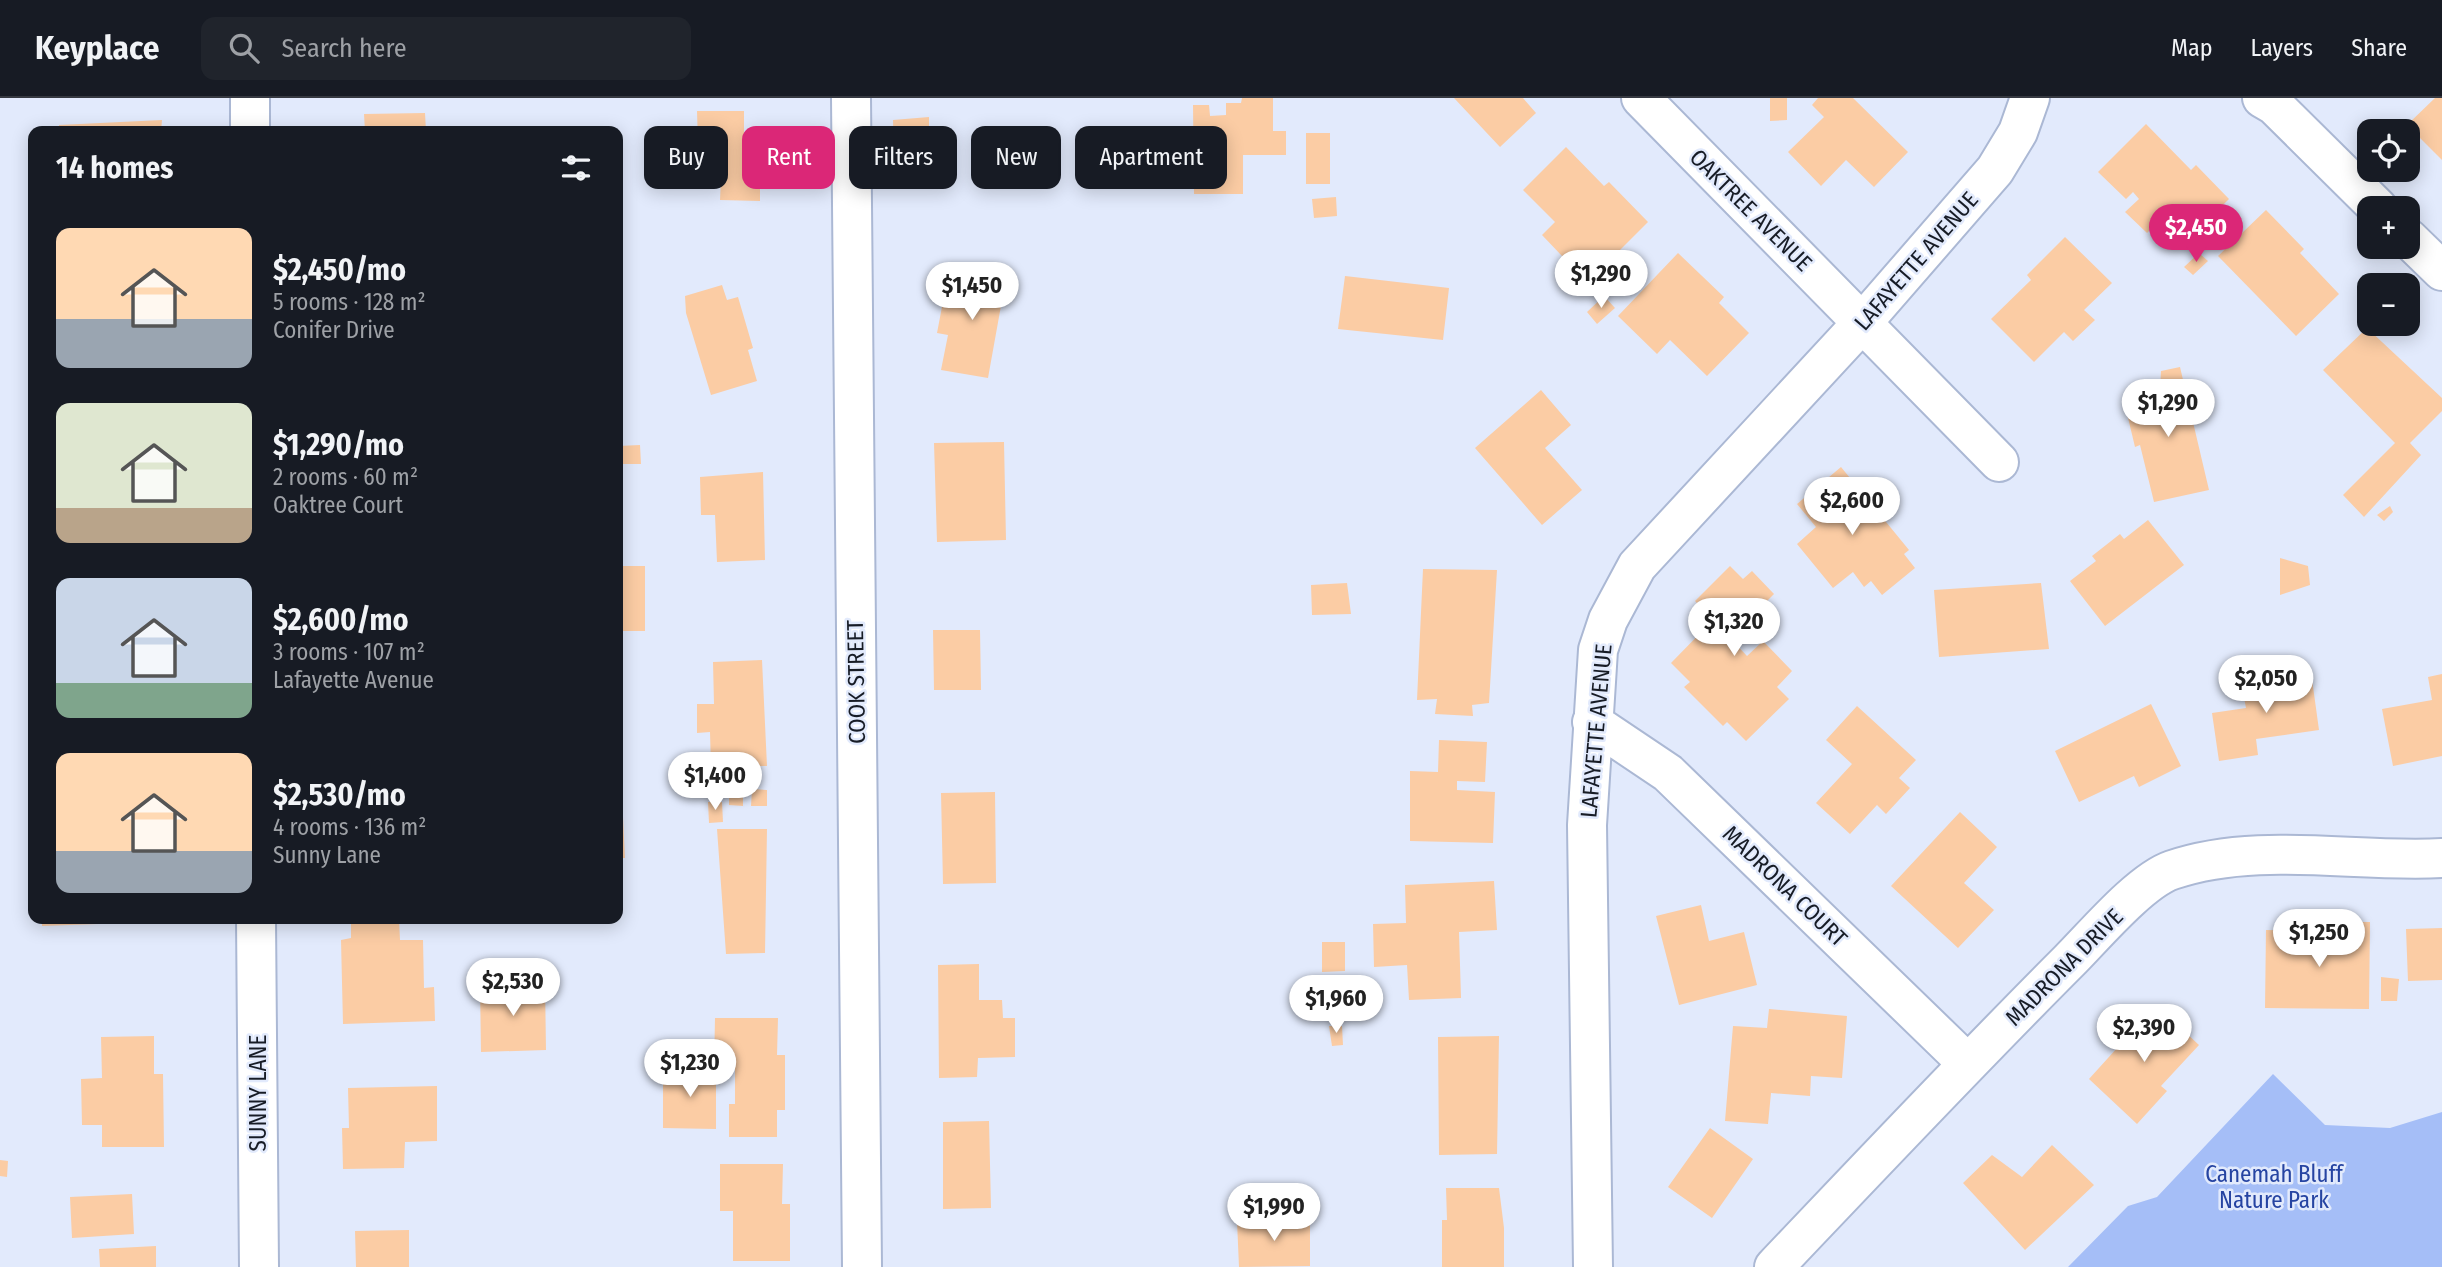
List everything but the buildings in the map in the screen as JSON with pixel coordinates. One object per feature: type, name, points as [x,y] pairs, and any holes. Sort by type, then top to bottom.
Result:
[{"type":"street","points":[[250,98],[250,126]]},
{"type":"street","name":"COOK STREET","points":[[851,98],[862,1267]]},
{"type":"street","name":"OAKTREE AVENUE","points":[[1641,98],[1999,462]]},
{"type":"street","name":"LAFAYETTE AVENUE","points":[[1593,1267],[1587,825],[1598,650],[1612,611],[1637,566],[1862,323],[1996,170],[2018,132],[2030,98]]},
{"type":"street","points":[[2262,98],[2274,104],[2366,196]]},
{"type":"street","points":[[2420,250],[2442,271]]},
{"type":"street","name":"MADRONA COURT","points":[[1592,722],[1668,773],[1967,1063]]},
{"type":"street","name":"MADRONA DRIVE","points":[[1774,1267],[1967,1063],[2135,895],[2171,871],[2260,856],[2400,860],[2442,858]]},
{"type":"street","name":"SUNNY LANE","points":[[256,924],[259,1267]]},
{"type":"green space","name":"Canemah Bluff Nature Park","points":[[2273,1074],[2325,1125],[2390,1128],[2442,1112],[2442,1267],[2068,1267],[2128,1206],[2157,1197]]}]
